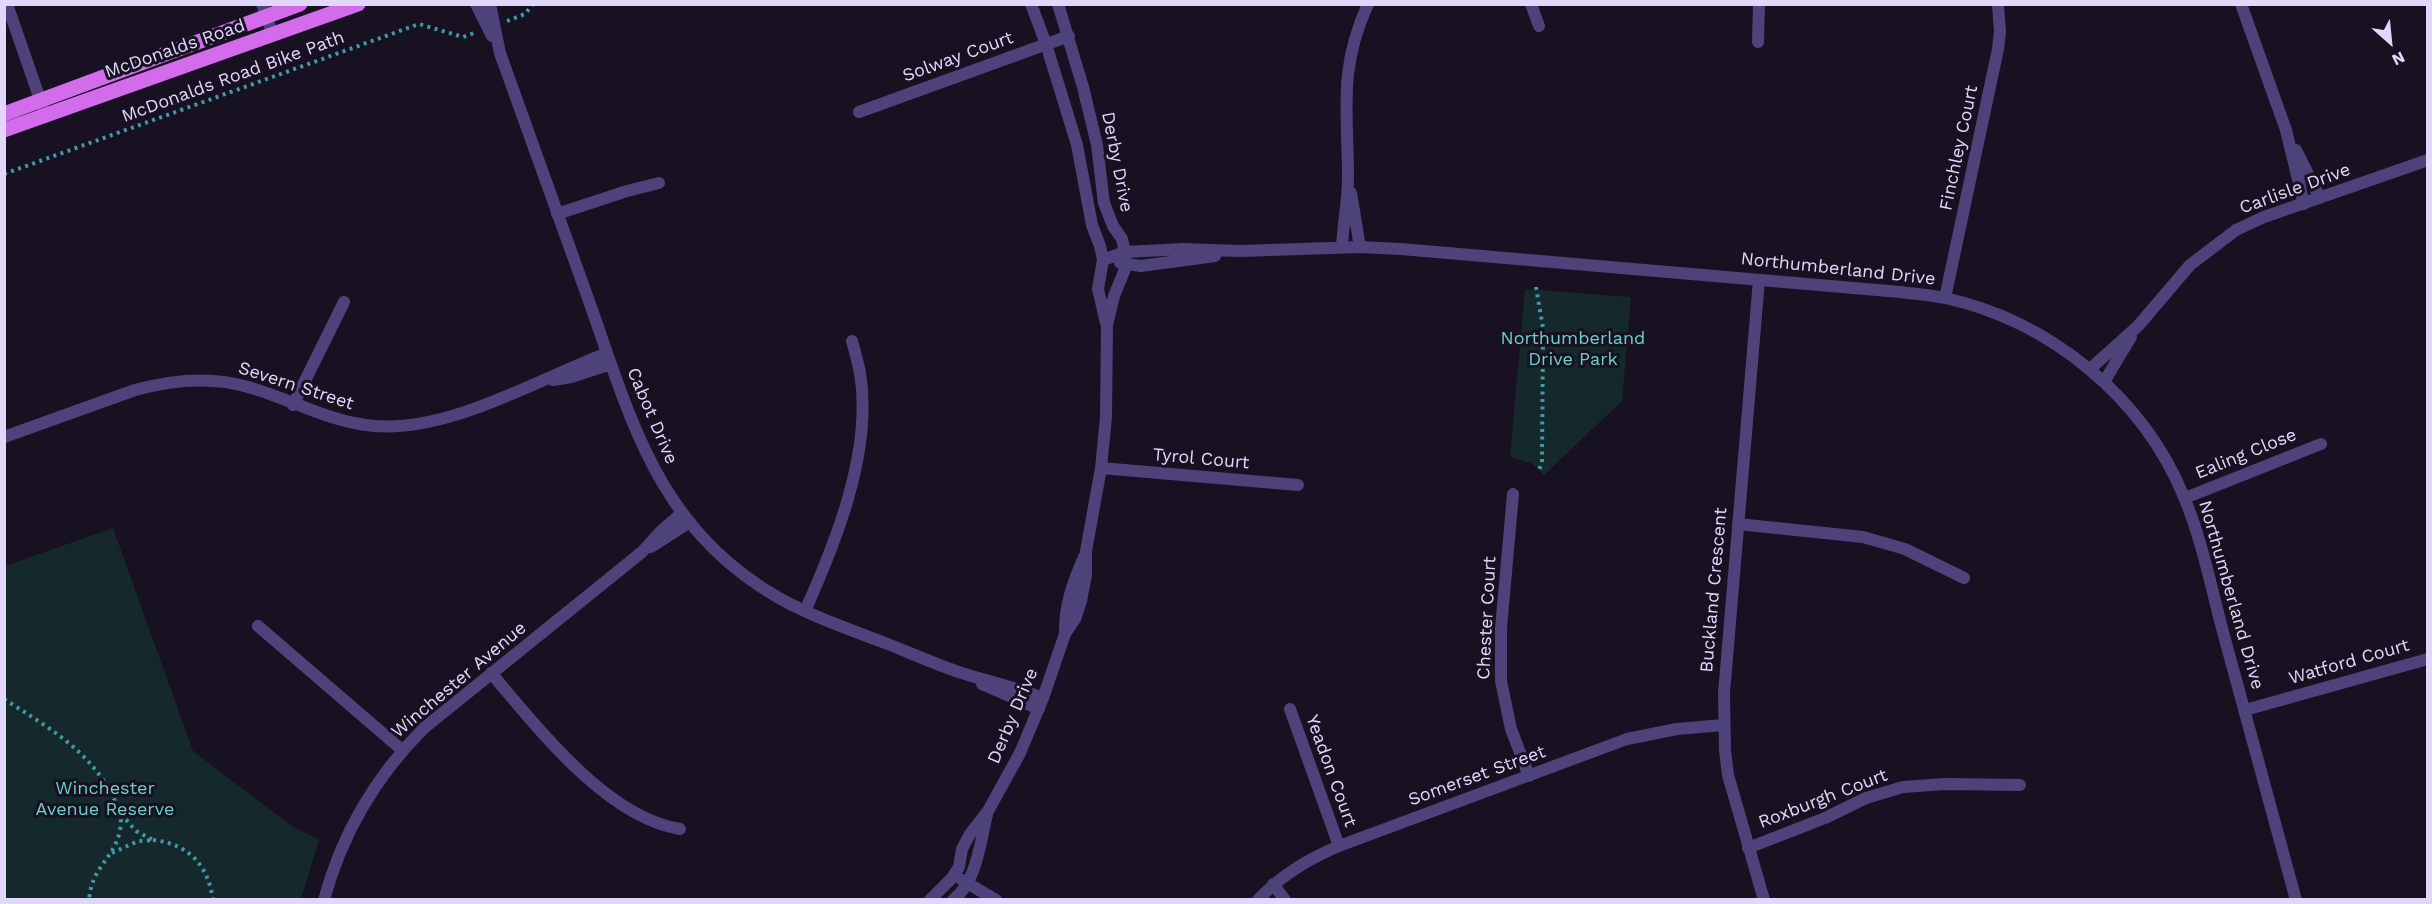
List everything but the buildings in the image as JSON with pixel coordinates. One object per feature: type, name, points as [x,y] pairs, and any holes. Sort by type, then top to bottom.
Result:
[{"type":"main road","name":"McDonalds Road","points":[[4,130],[43,108],[264,10],[300,4]]},
{"type":"main road","name":"McDonalds Road","points":[[4,114],[43,108],[273,35],[358,4]]},
{"type":"street","points":[[7,4],[43,108]]},
{"type":"street","name":"Cabot Drive","points":[[476,4],[500,53],[640,443],[665,490],[686,518],[718,553],[740,572],[777,597],[805,611],[963,673],[1011,686],[1041,703]]},
{"type":"street","name":"Cabot Drive","points":[[489,4],[500,53]]},
{"type":"street","name":"Derby Drive","points":[[1031,4],[1046,44],[1077,145],[1092,225],[1103,260],[1098,289],[1107,324]]},
{"type":"street","name":"Derby Drive","points":[[930,900],[952,878],[958,867],[962,849],[970,834],[988,811],[1020,753],[1041,703],[1065,634],[1065,616],[1069,598],[1086,553],[1101,468],[1106,417],[1107,324],[1125,258],[1122,239],[1113,226],[1104,203],[1097,145],[1069,36],[1058,4]]},
{"type":"street","points":[[1342,247],[1348,180],[1347,72],[1357,28],[1368,4]]},
{"type":"street","points":[[1531,4],[1539,26]]},
{"type":"street","points":[[1758,42],[1759,4]]},
{"type":"street","name":"Finchley Court","points":[[1945,298],[1998,49],[2000,32],[1998,4]]},
{"type":"street","points":[[2241,4],[2286,130],[2304,204]]},
{"type":"street","points":[[264,10],[273,35]]},
{"type":"street","name":"Solway Court","points":[[858,112],[1069,36]]},
{"type":"street","points":[[2286,130],[2320,198]]},
{"type":"street","name":"Carlisle Drive","points":[[2090,369],[2138,326],[2190,265],[2214,244],[2236,230],[2427,160]]},
{"type":"street","points":[[1348,180],[1360,247]]},
{"type":"street","points":[[557,214],[659,183]]},
{"type":"street","name":"Northumberland Drive","points":[[1103,260],[1184,249],[1240,251],[1360,247],[1900,292],[1945,298],[2004,317],[2037,333],[2069,352],[2121,398],[2142,425],[2175,476],[2185,498],[2296,900]]},
{"type":"street","name":"Buckland Crescent","points":[[1759,280],[1724,693],[1724,725],[1728,775],[1764,900]]},
{"type":"street","points":[[293,405],[344,302]]},
{"type":"street","name":"Carlisle Drive","points":[[2104,382],[2138,326]]},
{"type":"street","points":[[805,611],[840,527],[852,484],[858,449],[862,392],[860,371],[852,342]]},
{"type":"street","name":"Severn Street","points":[[4,437],[135,390],[179,381],[224,381],[246,386],[293,405],[348,423],[400,426],[453,415],[543,382],[571,377],[609,358]]},
{"type":"street","name":"Ealing Close","points":[[2185,498],[2321,444]]},
{"type":"street","name":"Tyrol Court","points":[[1101,468],[1298,485]]},
{"type":"street","name":"Chester Court","points":[[1513,494],[1501,628],[1501,681],[1511,729],[1529,776]]},
{"type":"street","name":"Winchester Avenue","points":[[324,900],[332,869],[360,808],[402,750],[424,728],[642,552],[668,538],[686,518]]},
{"type":"street","points":[[1738,524],[1863,537],[1905,549],[1964,578]]},
{"type":"street","points":[[258,626],[402,750]]},
{"type":"street","name":"Watford Court","points":[[2245,710],[2427,659]]},
{"type":"street","points":[[491,673],[560,751],[597,785],[633,813],[649,821],[680,829]]},
{"type":"street","name":"Yeadon Court","points":[[1290,709],[1339,846]]},
{"type":"street","name":"Somerset Street","points":[[1258,900],[1273,884],[1299,865],[1339,846],[1650,733],[1724,725]]},
{"type":"street","name":"Roxburgh Court","points":[[1748,848],[1808,825],[1866,798],[1894,789],[1945,784],[2020,785]]},
{"type":"street","name":"Derby Drive","points":[[964,893],[988,811]]},
{"type":"street","points":[[952,878],[964,893],[996,900]]},
{"type":"street","points":[[1273,884],[1285,900]]},
{"type":"path","points":[[510,20],[525,14],[533,4]]},
{"type":"path","name":"McDonalds Road Bike Path","points":[[4,174],[419,24],[463,37],[471,34]]},
{"type":"path","points":[[1536,287],[1544,328],[1542,463],[1539,471]]},
{"type":"path","points":[[4,699],[54,730],[92,764],[105,781],[122,815],[136,831],[153,840],[176,845],[197,859],[205,871],[213,900]]},
{"type":"path","points":[[89,900],[95,873],[112,853],[121,828],[122,815]]},
{"type":"path","points":[[112,853],[138,841],[153,840]]},
{"type":"green space","name":"Northumberland Drive Park","points":[[1525,289],[1631,297],[1622,401],[1544,475],[1531,463],[1510,457]]},
{"type":"green space","name":"Winchester Avenue Reserve","points":[[113,528],[193,751],[292,826],[319,840],[301,899],[5,899],[5,566]]}]
